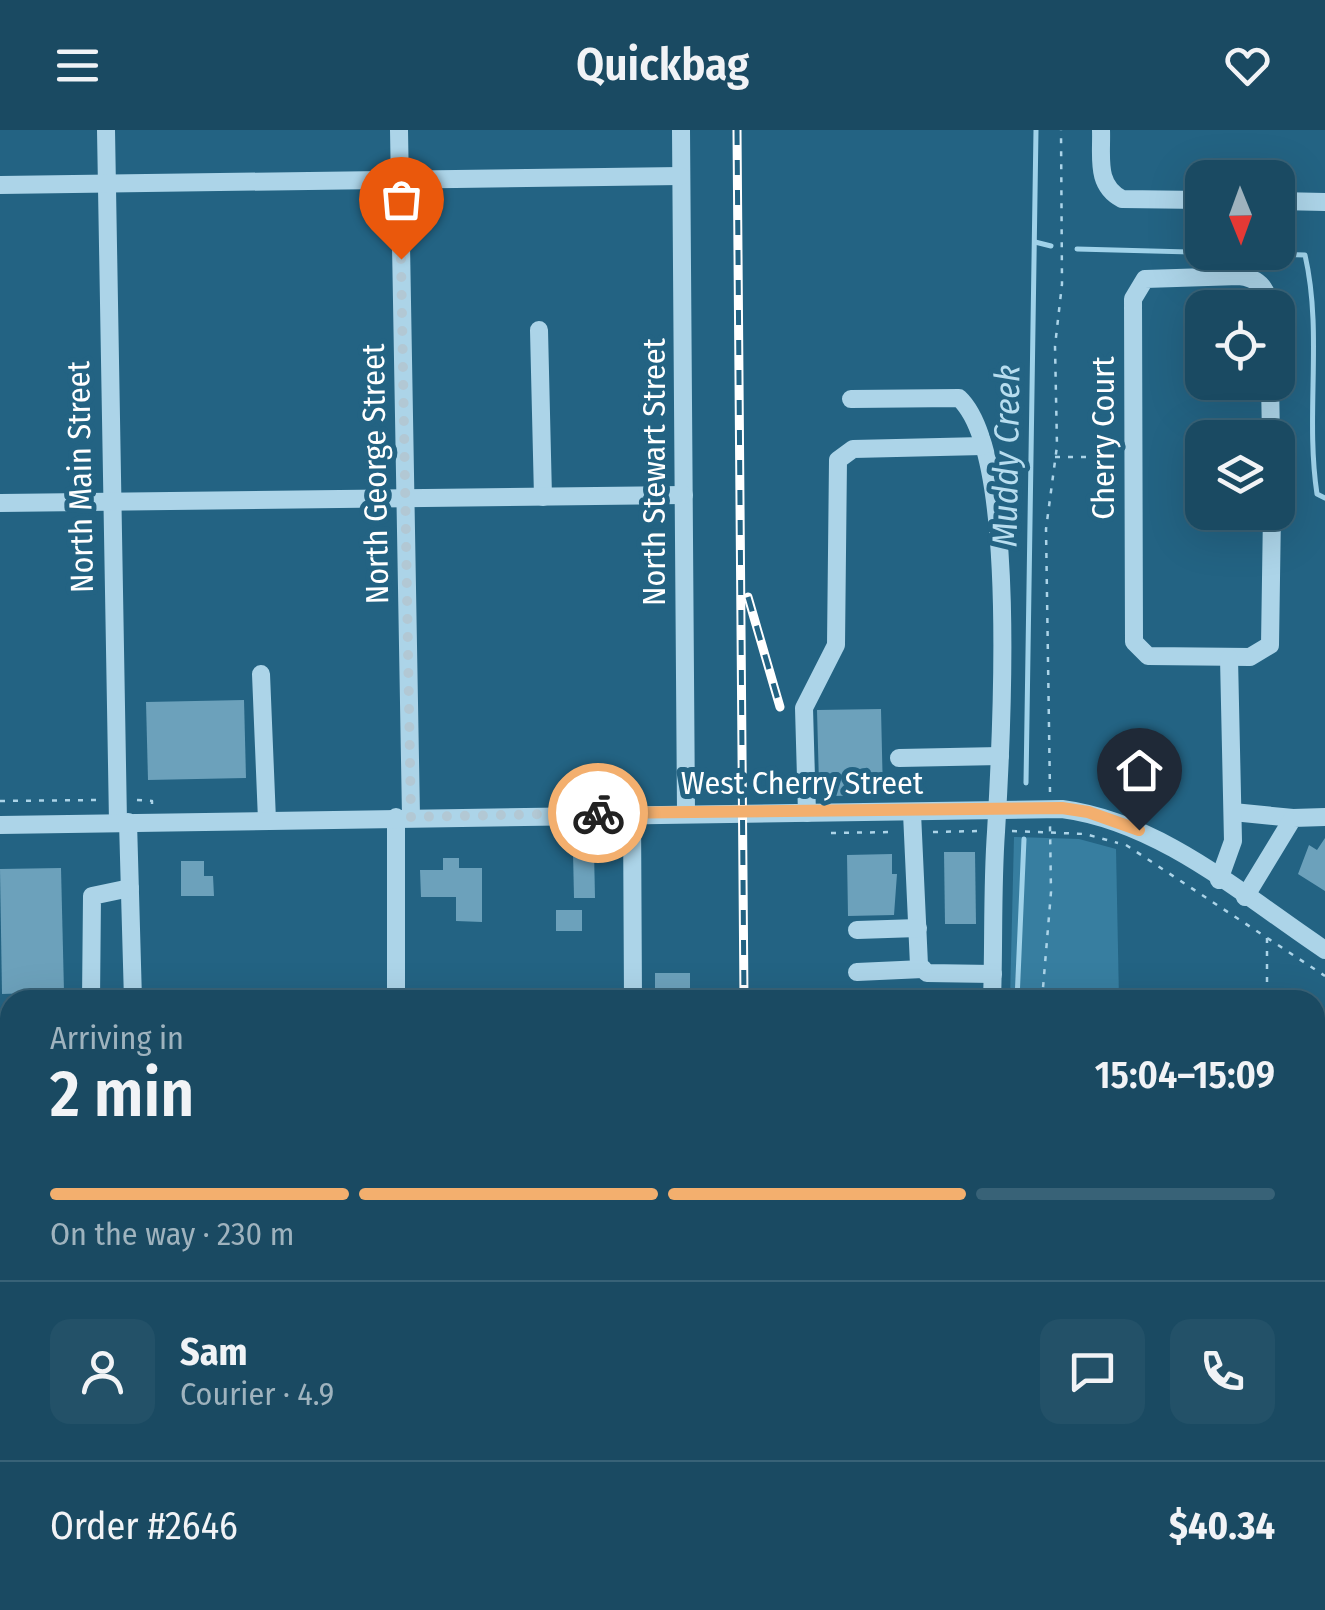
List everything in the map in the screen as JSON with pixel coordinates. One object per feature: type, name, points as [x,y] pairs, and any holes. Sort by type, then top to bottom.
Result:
[{"type":"street","name":"North Main Street","points":[[106,130],[110,502],[133,990]]},
{"type":"street","name":"North George Street","points":[[396,990],[404,817],[405,498],[399,130]]},
{"type":"street","name":"North Stewart Street","points":[[680,130],[686,813]]},
{"type":"street","points":[[1102,130],[1102,176],[1111,194],[1122,200],[1185,200]]},
{"type":"street","points":[[0,184],[681,176]]},
{"type":"street","points":[[1295,201],[1325,202]]},
{"type":"street","name":"Cherry Court","points":[[1262,290],[1254,278],[1157,276],[1138,286],[1133,299],[1134,642],[1148,656],[1158,659],[1250,657],[1270,645],[1272,530]]},
{"type":"street","points":[[538,330],[543,496]]},
{"type":"street","points":[[851,398],[959,398],[969,407],[983,446],[1004,610],[993,990]]},
{"type":"street","points":[[807,813],[804,708],[836,645],[838,460],[853,449],[983,446]]},
{"type":"street","points":[[0,503],[684,495]]},
{"type":"street","points":[[1219,880],[1234,841],[1230,658]]},
{"type":"street","points":[[261,674],[267,820]]},
{"type":"street","points":[[899,758],[1000,756]]},
{"type":"street","name":"West Cherry Street","points":[[0,825],[632,812],[807,813],[914,822],[1050,809],[1088,812],[1139,830],[1325,950]]},
{"type":"street","points":[[632,812],[633,990]]},
{"type":"street","points":[[1233,812],[1325,817]]},
{"type":"street","points":[[1245,897],[1293,818]]},
{"type":"street","points":[[914,822],[919,965],[923,969]]},
{"type":"street","points":[[91,990],[92,896],[130,888]]},
{"type":"street","points":[[858,930],[918,928]]},
{"type":"street","points":[[857,972],[923,969],[994,974]]},
{"type":"path","points":[[1043,990],[1051,892],[1046,529],[1055,458],[1054,346],[1062,284],[1061,130]]},
{"type":"path","points":[[1055,458],[1134,457]]},
{"type":"path","points":[[0,801],[100,800]]},
{"type":"path","points":[[128,800],[152,801]]},
{"type":"path","points":[[831,833],[914,822],[996,831],[1085,834],[1124,844],[1325,976]]},
{"type":"path","points":[[1266,937],[1266,990]]},
{"type":"shaded area","points":[[1014,837],[1079,839],[1116,849],[1119,990],[1010,990]]},
{"type":"building","points":[[244,700],[246,778],[148,780],[146,702]]},
{"type":"building","points":[[881,709],[883,795],[832,796],[832,784],[819,784],[817,710]]},
{"type":"building","points":[[1325,838],[1325,891],[1298,874],[1309,845],[1317,850]]},
{"type":"building","points":[[594,851],[595,898],[574,898],[573,852]]},
{"type":"building","points":[[944,852],[975,852],[976,924],[945,924]]},
{"type":"building","points":[[892,854],[892,874],[897,874],[894,915],[848,916],[847,855]]},
{"type":"building","points":[[443,858],[459,858],[459,868],[482,868],[482,922],[456,921],[456,897],[421,897],[420,870],[443,870]]},
{"type":"building","points":[[181,861],[204,861],[204,876],[213,876],[214,896],[181,896]]},
{"type":"building","points":[[61,868],[64,990],[2,990],[0,869]]},
{"type":"building","points":[[556,910],[582,910],[582,931],[556,931]]},
{"type":"building","points":[[655,973],[690,973],[690,990],[655,990]]},
{"type":"waterway","name":"Muddy Creek","points":[[1026,783],[1036,130]]},
{"type":"waterway","points":[[1035,242],[1051,246]]},
{"type":"waterway","points":[[1077,249],[1305,255],[1313,314],[1314,464],[1317,494],[1325,498]]},
{"type":"waterway","name":"Muddy Creek","points":[[1017,990],[1024,839]]},
{"type":"railway","points":[[737,130],[744,990]]},
{"type":"railway","points":[[748,597],[780,707]]},
{"type":"way so far","points":[[401,259],[411,817],[598,813]]},
{"type":"route","points":[[598,813],[912,813],[1062,808],[1113,819],[1139,830]]}]
